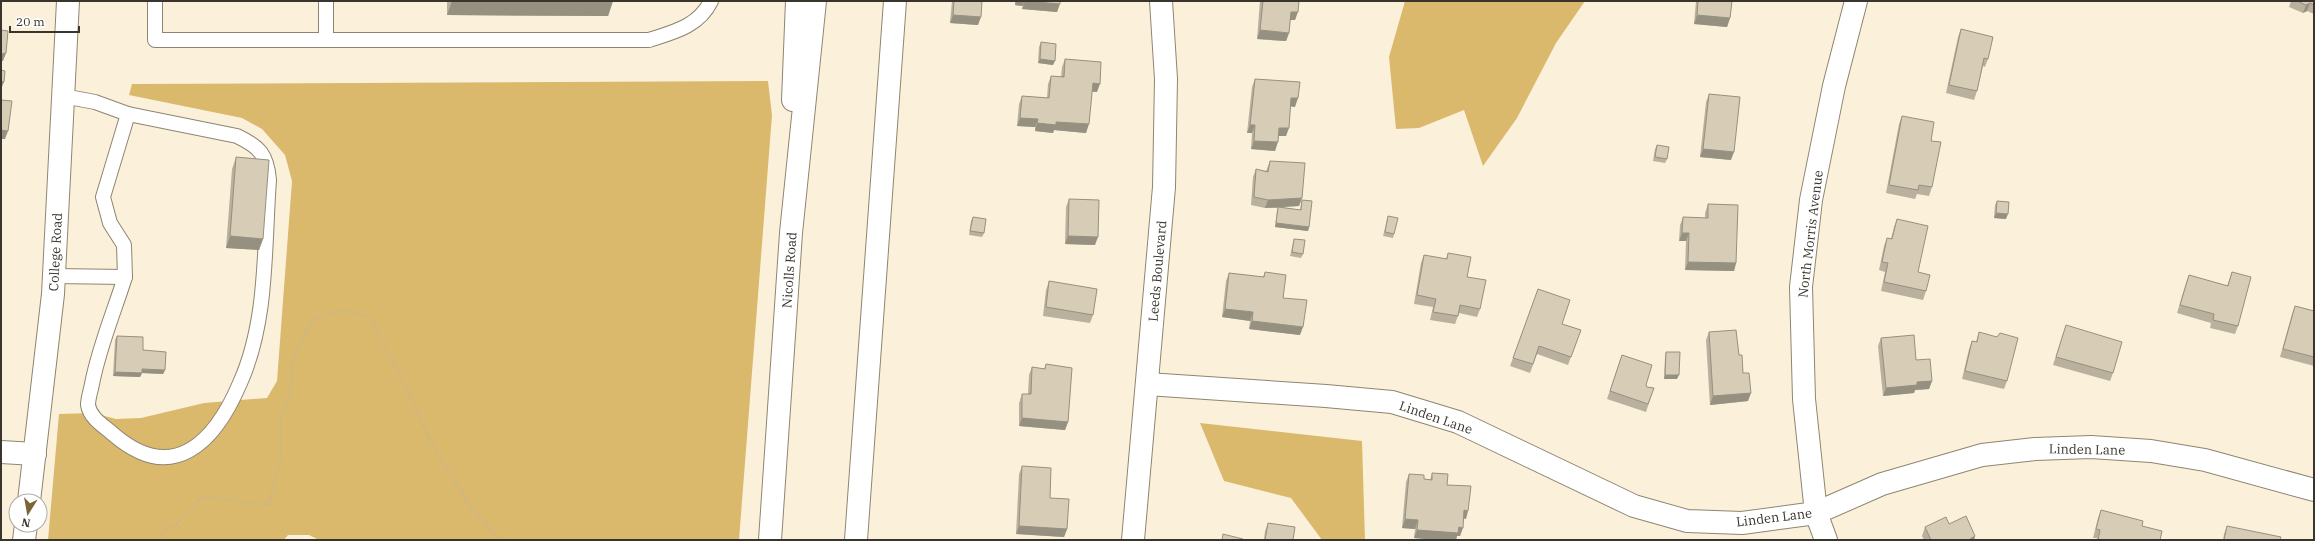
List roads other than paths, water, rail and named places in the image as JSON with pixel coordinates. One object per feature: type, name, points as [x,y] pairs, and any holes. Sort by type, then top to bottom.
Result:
[{"type":"main road","name":"College Road","points":[[30,493],[54,276],[68,1]]},
{"type":"main road","points":[[791,233],[796,1]]},
{"type":"main road","name":"Nicolls Road","points":[[770,540],[791,233],[815,1]]},
{"type":"main road","points":[[856,540],[895,1]]},
{"type":"main road","name":"Leeds Boulevard","points":[[1133,540],[1164,187],[1166,72],[1161,1]]},
{"type":"main road","name":"North Morris Avenue","points":[[1826,540],[1816,513],[1804,399],[1801,287],[1813,193],[1834,86],[1856,1]]},
{"type":"main road","name":"Linden Lane","points":[[1147,384],[1392,402],[1458,422],[1634,506],[1687,521],[1742,523],[1816,513],[1882,484],[1982,455],[2035,449],[2091,447],[2151,451],[2206,460],[2314,490]]},
{"type":"main road","points":[[1,452],[35,454]]},
{"type":"lane","points":[[155,1],[155,40],[649,40],[686,28],[706,10],[711,1]]},
{"type":"lane","points":[[326,1],[326,39]]},
{"type":"lane","points":[[63,96],[95,102],[128,114],[237,136],[250,142],[261,152],[268,163],[261,308],[250,358],[240,384],[208,437],[193,449],[178,455],[162,457],[143,454],[122,441],[92,416],[88,404],[96,367],[125,277],[124,245],[110,224],[103,197],[128,114]]},
{"type":"lane","points":[[54,276],[125,277]]}]
